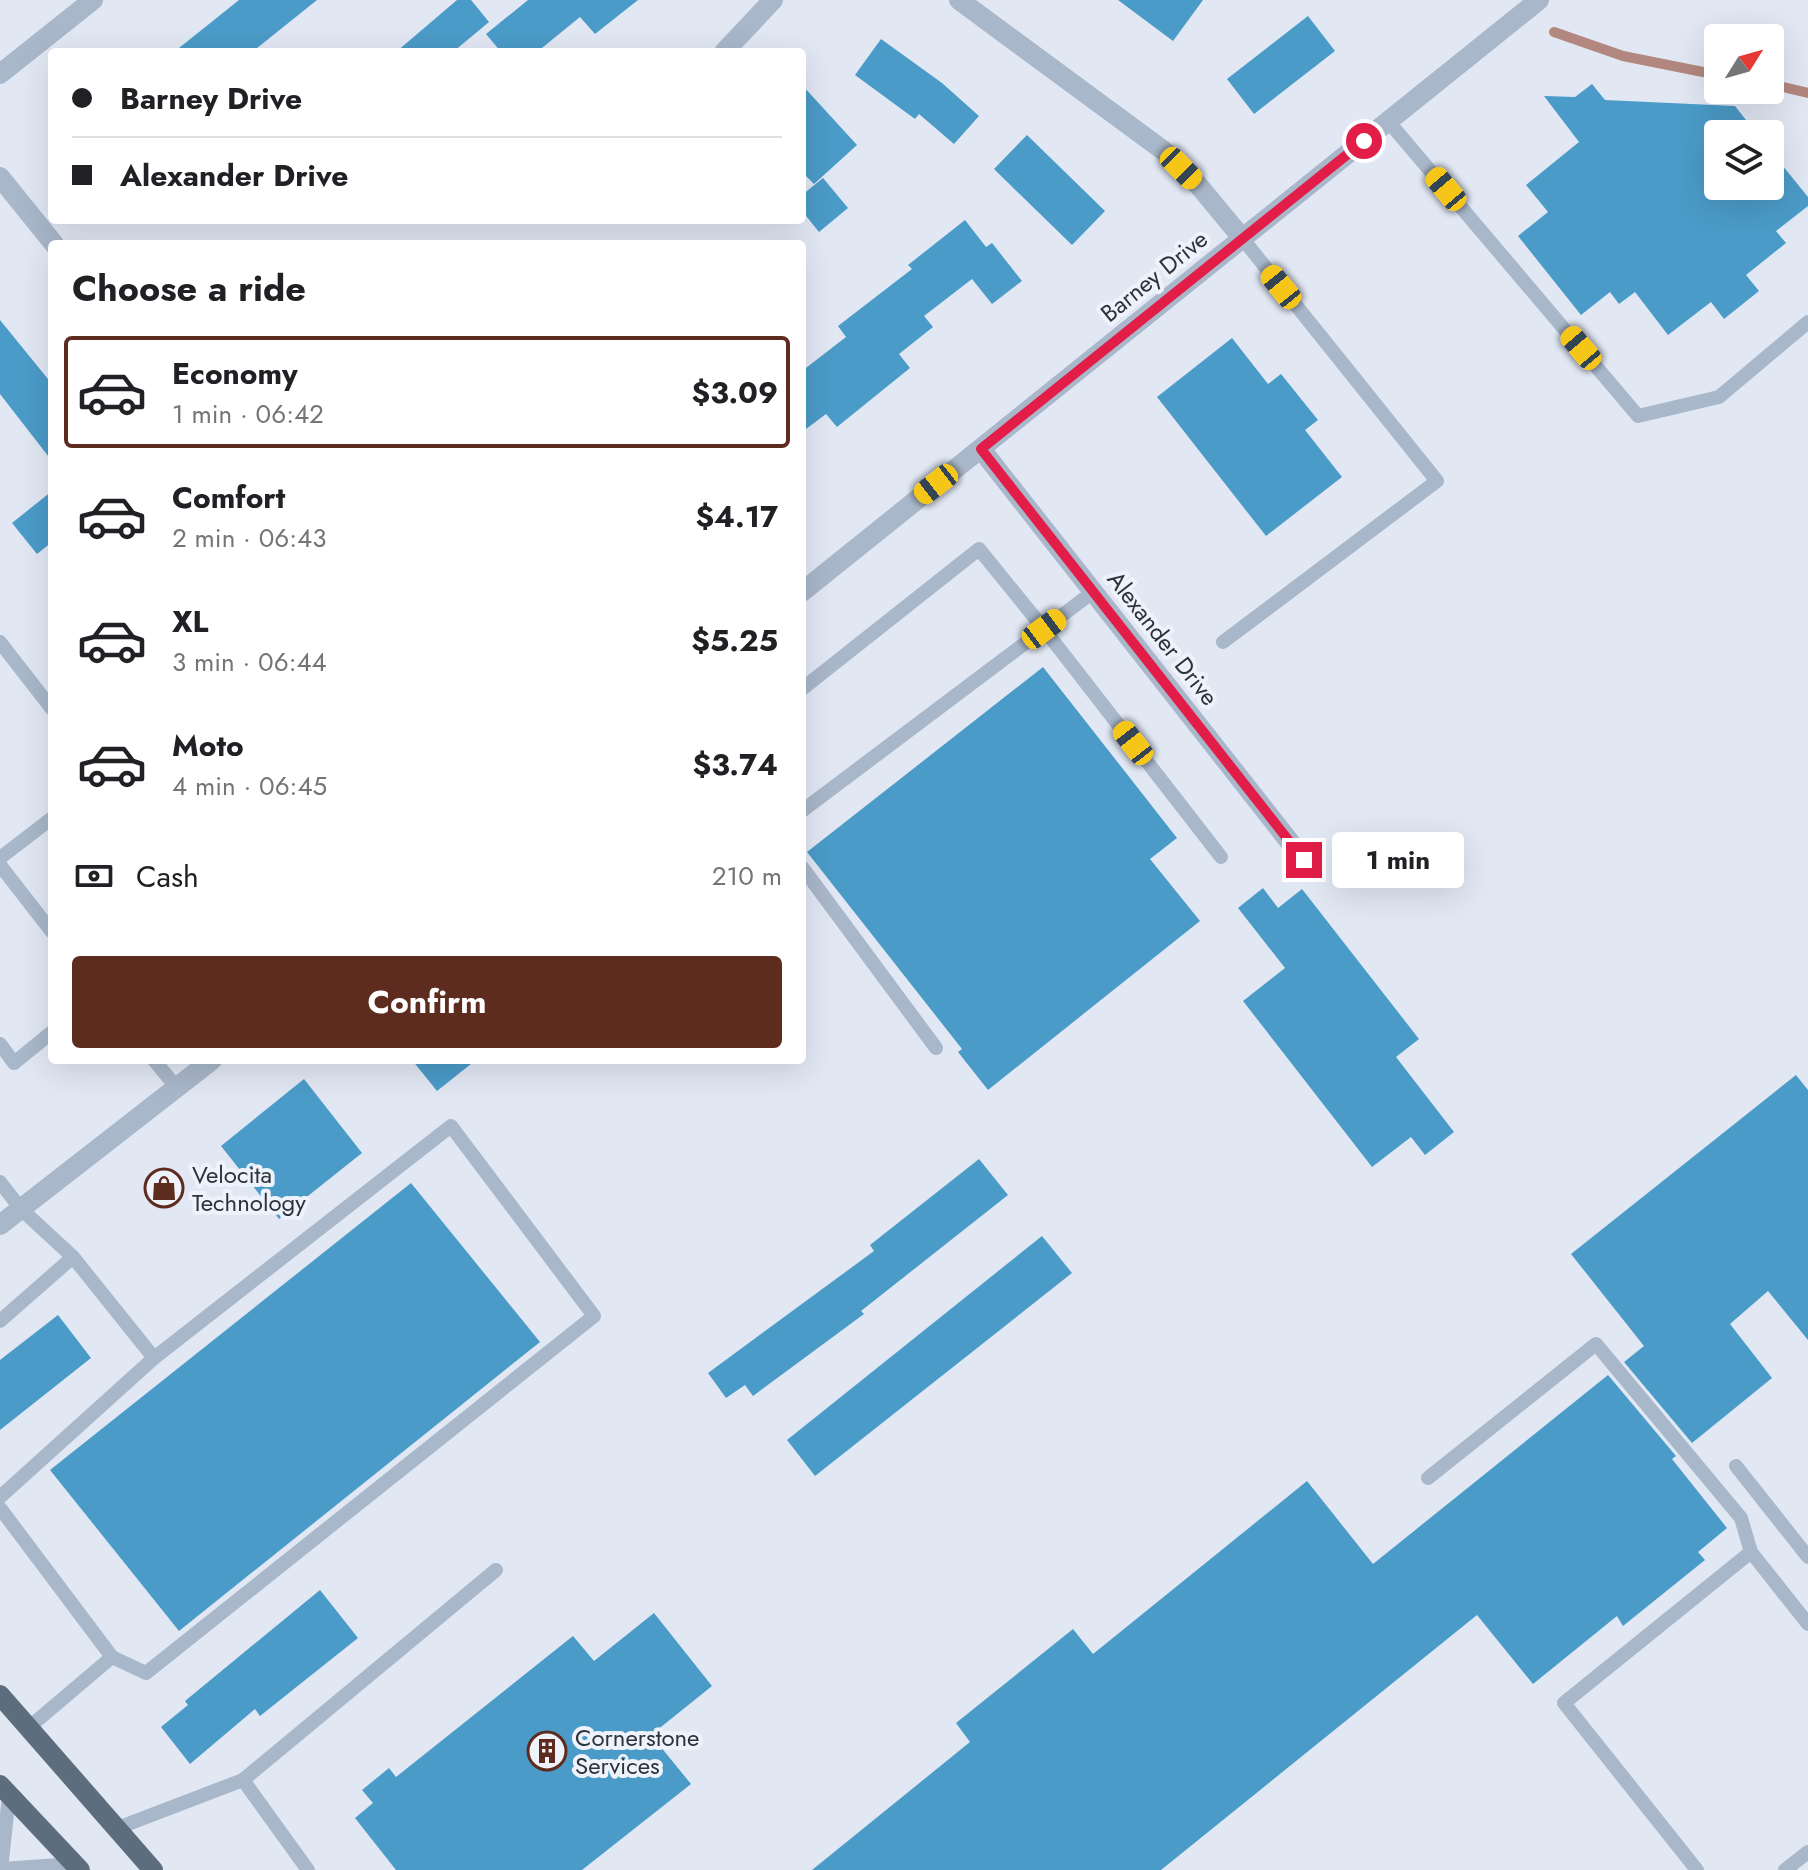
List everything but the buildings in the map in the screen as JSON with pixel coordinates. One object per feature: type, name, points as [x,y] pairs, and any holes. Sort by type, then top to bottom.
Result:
[{"type":"main road","points":[[0,1695],[153,1870]]},
{"type":"main road","points":[[4,1790],[77,1867]]},
{"type":"street","points":[[0,74],[93,0]]},
{"type":"street","points":[[728,48],[773,0]]},
{"type":"street","points":[[959,0],[1164,151],[1199,186],[1242,238]]},
{"type":"street","name":"Barney Drive","points":[[806,589],[1539,0]]},
{"type":"street","points":[[0,177],[51,240]]},
{"type":"street","name":"Alexander Drive","points":[[981,449],[1304,860]]},
{"type":"street","points":[[0,1225],[207,1064]]},
{"type":"lane","points":[[1388,121],[1638,416],[1719,397],[1808,322]]},
{"type":"lane","points":[[1223,642],[1437,481],[1242,238]]},
{"type":"lane","points":[[806,686],[979,549],[1221,857]]},
{"type":"lane","points":[[806,808],[1093,592]]},
{"type":"lane","points":[[0,642],[48,704]]},
{"type":"lane","points":[[0,858],[48,821]]},
{"type":"lane","points":[[0,865],[48,927]]},
{"type":"lane","points":[[806,872],[936,1048]]},
{"type":"lane","points":[[0,1044],[14,1063],[48,1035]]},
{"type":"lane","points":[[157,1064],[177,1088]]},
{"type":"lane","points":[[0,1497],[154,1358],[451,1126],[594,1316],[146,1673],[112,1657],[0,1508]]},
{"type":"lane","points":[[0,1182],[21,1209],[73,1257],[154,1358]]},
{"type":"lane","points":[[0,1321],[73,1257]]},
{"type":"lane","points":[[1428,1478],[1596,1344],[1741,1518],[1751,1552],[1808,1624]]},
{"type":"lane","points":[[1736,1466],[1808,1557]]},
{"type":"lane","points":[[1697,1870],[1564,1703],[1751,1552]]},
{"type":"lane","points":[[115,1829],[243,1780],[496,1570]]},
{"type":"lane","points":[[27,1729],[112,1657]]},
{"type":"lane","points":[[243,1780],[308,1870]]},
{"type":"lane","points":[[4,1790],[1,1870],[77,1867]]},
{"type":"lane","points":[[1785,1870],[1808,1852]]},
{"type":"waterway","points":[[1554,32],[1623,56],[1704,72]]},
{"type":"waterway","points":[[1784,87],[1808,93]]},
{"type":"place","name":"Velocita Technology","points":[[164,1188]]},
{"type":"place","name":"Cornerstone Services","points":[[547,1751]]},
{"type":"route","points":[[1304,860],[981,449],[1364,141]]}]
